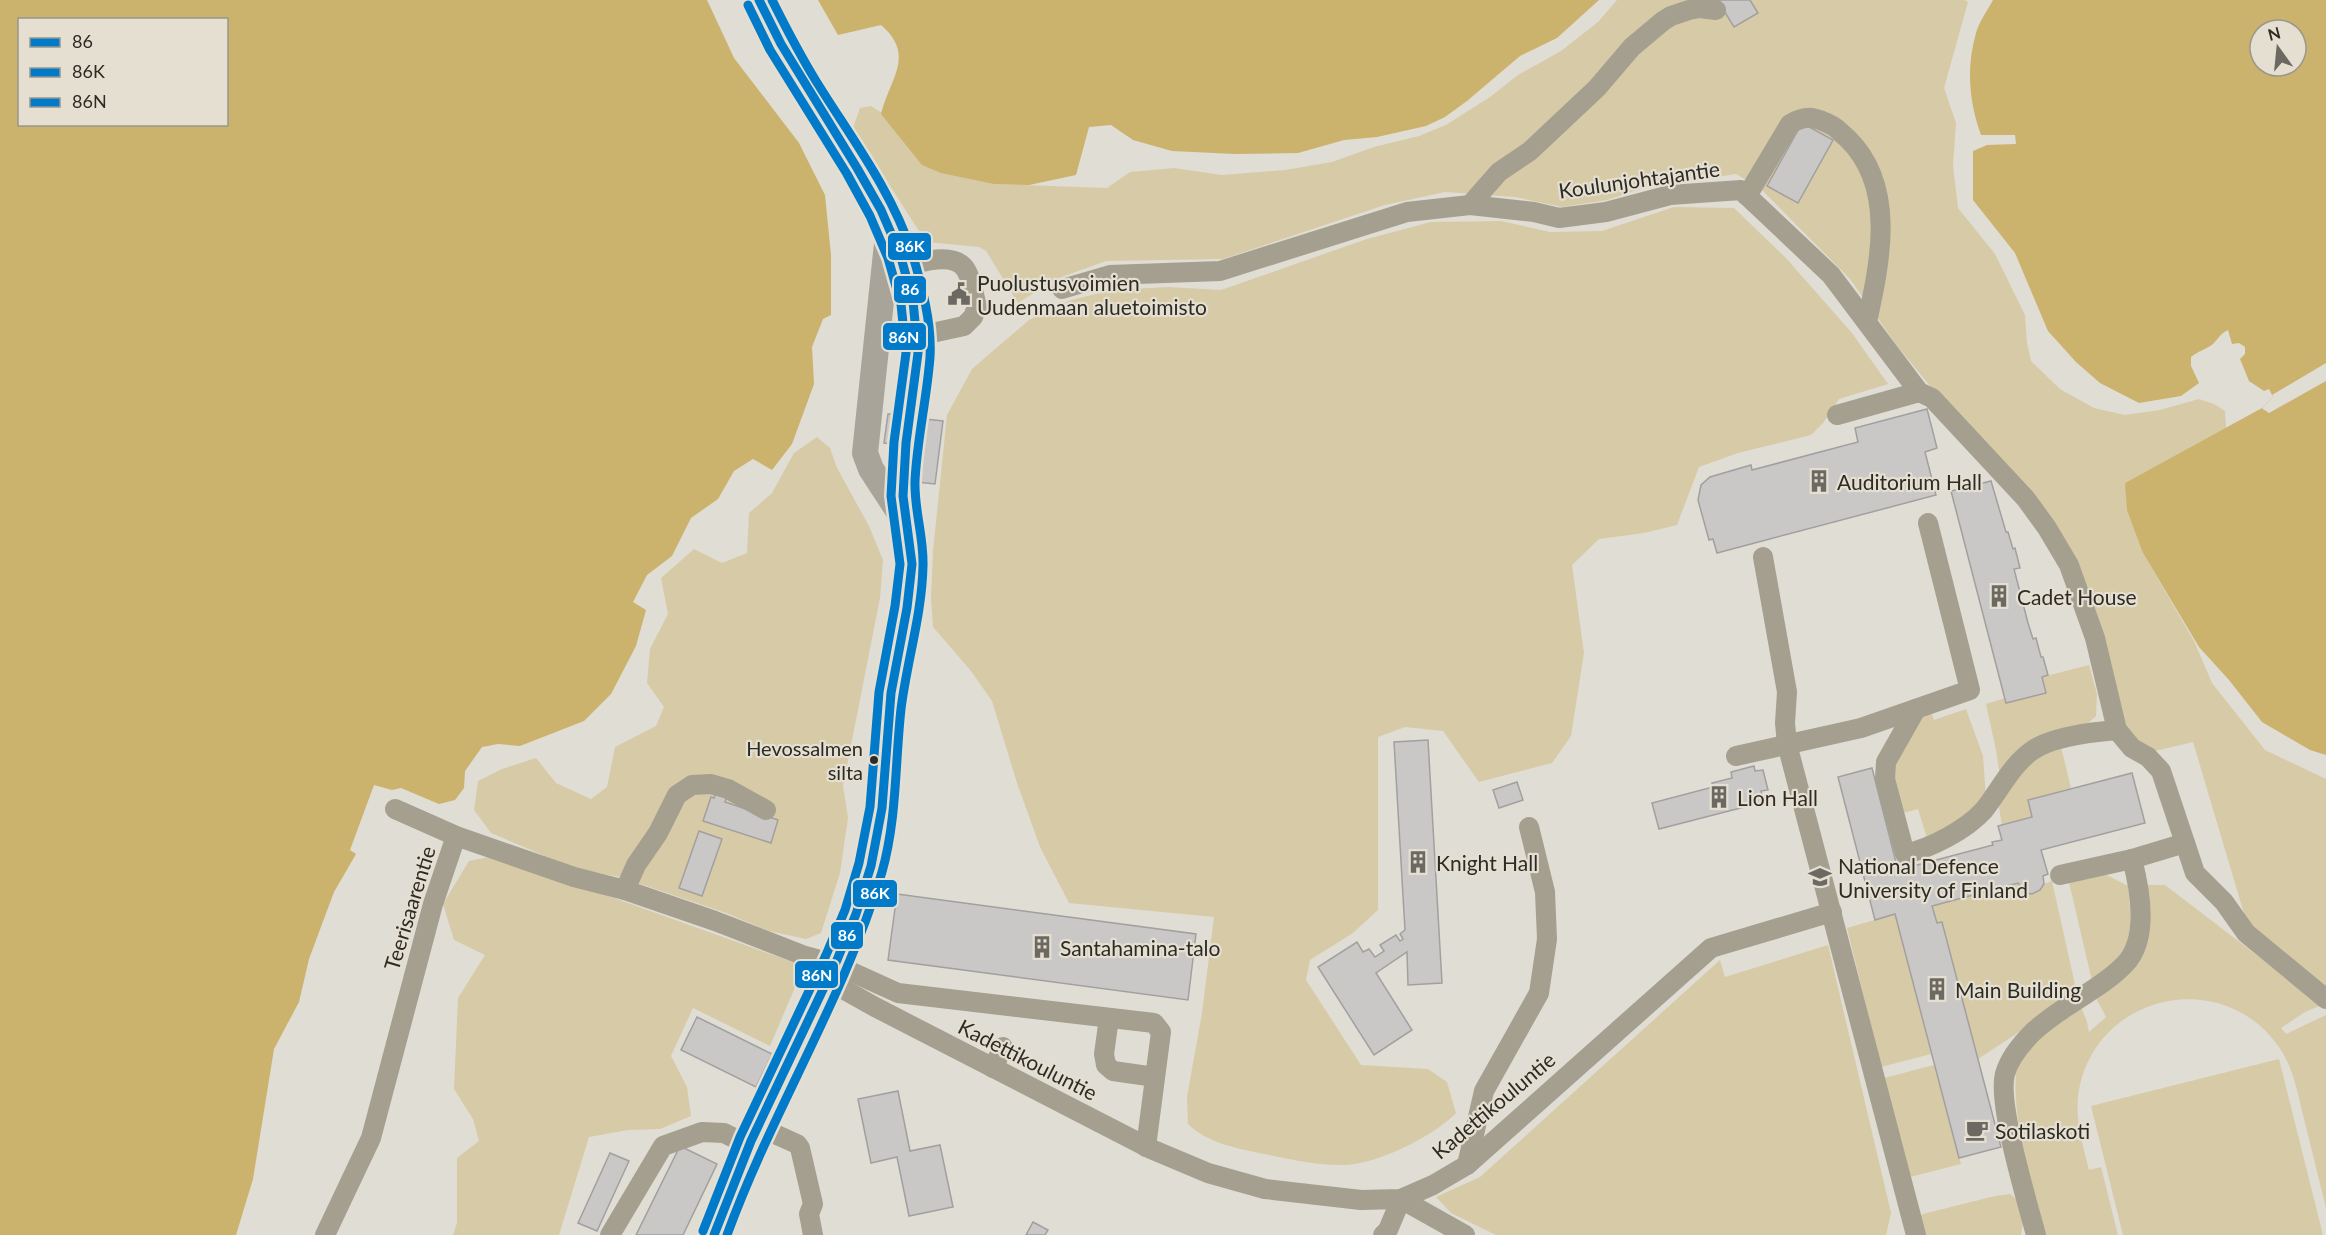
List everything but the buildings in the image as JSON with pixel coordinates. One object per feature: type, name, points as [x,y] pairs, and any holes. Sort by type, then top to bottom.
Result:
[{"type":"main road","points":[[759,0],[774,33],[853,159],[889,227],[894,270],[877,336],[865,453],[871,469],[905,521]]},
{"type":"main road","points":[[714,1235],[726,1196],[753,1135],[852,928],[877,843],[890,708],[911,574],[910,544],[905,521],[904,473],[918,336],[912,297],[894,270]]},
{"type":"street","points":[[1470,205],[1499,172],[1530,151],[1597,88],[1632,47],[1664,21],[1680,12],[1699,8],[1716,10]]},
{"type":"street","points":[[1747,196],[1790,124],[1802,117],[1818,118],[1835,128],[1857,148],[1868,167],[1878,197],[1881,230],[1878,274],[1867,322]]},
{"type":"street","name":"Koulunjohtajantie","points":[[1062,289],[1110,275],[1220,272],[1407,212],[1470,205],[1534,212],[1559,218],[1606,212],[1670,195],[1741,190],[1831,275],[1919,392],[1932,398],[2026,499],[2047,528],[2069,565],[2095,638],[2117,730]]},
{"type":"street","points":[[877,336],[918,336],[964,326],[973,317],[977,307],[966,269],[958,262],[936,260],[894,270]]},
{"type":"street","points":[[1837,415],[1919,392]]},
{"type":"street","points":[[1736,756],[1861,728],[1970,690],[1928,523]]},
{"type":"street","points":[[1763,557],[1787,692],[1785,723],[1787,744],[1916,1235]]},
{"type":"street","points":[[1916,709],[1886,762],[1885,779],[1905,855],[1927,849],[1983,812],[2017,765],[2034,749],[2064,738],[2117,730],[2132,748],[2148,757],[2160,771],[2195,873],[2224,902],[2246,933],[2326,999]]},
{"type":"street","points":[[625,890],[636,865],[658,833],[677,795],[692,785],[711,784],[728,789],[766,810]]},
{"type":"street","points":[[395,809],[456,836]]},
{"type":"street","points":[[1467,1165],[1484,1091],[1539,993],[1547,939],[1545,900],[1529,827]]},
{"type":"street","name":"Teerisaarentie","points":[[325,1235],[371,1138],[433,904],[456,836],[574,877],[625,890],[715,921],[805,956],[831,972]]},
{"type":"street","points":[[2060,875],[2132,859],[2185,843]]},
{"type":"street","points":[[2036,1235],[2004,1101],[2005,1074],[2022,1043],[2039,1026],[2126,964],[2134,951],[2141,918],[2138,882],[2132,859]]},
{"type":"street","name":"Kadettikouluntie","points":[[831,972],[993,1068],[1146,1147],[1208,1173],[1265,1189],[1353,1200],[1401,1198],[1433,1185],[1467,1165],[1711,948],[1832,912]]},
{"type":"street","points":[[831,972],[898,993],[1154,1023],[1161,1032],[1146,1147]]},
{"type":"street","points":[[1109,1018],[1104,1054],[1106,1065],[1113,1071],[1155,1077]]},
{"type":"street","points":[[993,1068],[1003,1047]]},
{"type":"street","points":[[610,1235],[663,1146],[702,1132],[753,1135],[797,1144],[800,1148],[813,1204],[809,1215],[813,1235]]},
{"type":"street","points":[[1383,1235],[1388,1230],[1401,1198],[1465,1235]]},
{"type":"shaded area","points":[[0,0],[707,0],[734,58],[799,143],[825,195],[831,255],[831,315],[823,319],[812,347],[814,384],[792,444],[772,470],[753,459],[734,471],[718,499],[691,518],[672,556],[647,575],[633,602],[646,610],[636,646],[611,694],[584,721],[520,746],[498,744],[482,747],[465,771],[464,788],[455,800],[439,804],[401,788],[392,790],[374,785],[350,850],[356,854],[334,892],[309,959],[299,1002],[274,1049],[253,1179],[236,1235],[0,1235]]},
{"type":"shaded area","points":[[818,0],[1599,0],[1557,38],[1520,56],[1467,101],[1445,117],[1426,126],[1377,137],[1344,140],[1298,153],[1235,154],[1172,151],[1133,140],[1111,125],[1089,127],[1076,175],[1029,185],[994,184],[941,173],[922,165],[881,114],[898,67],[897,46],[891,36],[881,25],[838,35]]},
{"type":"shaded area","points":[[1617,0],[1965,0],[1968,2],[1944,88],[1956,123],[1953,166],[1958,208],[1995,254],[2025,315],[2031,361],[2060,389],[2094,408],[2125,415],[2160,410],[2199,399],[2225,411],[2226,428],[2125,483],[2143,553],[2194,641],[2212,683],[2265,750],[2326,779],[2326,988],[2248,927],[2193,742],[2151,752],[2123,730],[2077,564],[1898,347],[1850,279],[1760,188],[1736,174],[1643,188],[1607,200],[1562,207],[1515,197],[1445,192],[1385,205],[1223,259],[1106,261],[1056,279],[1018,303],[986,251],[979,247],[926,242],[853,128],[860,108],[871,106],[994,184],[1107,188],[1130,172],[1174,168],[1222,175],[1285,170],[1332,162],[1374,147],[1419,136],[1446,125],[1490,97],[1518,75],[1561,51],[1598,22]]},
{"type":"shaded area","points":[[1993,0],[2326,0],[2326,755],[2310,750],[2262,722],[2199,647],[2143,553],[2127,510],[2125,483],[2262,408],[2273,397],[2269,389],[2264,391],[2249,381],[2240,359],[2245,354],[2245,347],[2239,343],[2232,344],[2228,330],[2211,346],[2191,357],[2191,366],[2199,383],[2181,396],[2139,403],[2100,383],[2076,362],[2048,331],[2015,253],[1973,200],[1973,151],[1987,145],[2016,144],[2015,135],[1981,135],[1970,85],[1971,59],[1979,25]]},
{"type":"shaded area","points":[[1674,207],[1734,208],[1785,257],[1852,333],[1888,384],[1839,399],[1823,423],[1811,435],[1738,453],[1699,467],[1677,525],[1644,533],[1599,539],[1572,565],[1584,653],[1571,736],[1552,763],[1479,782],[1443,731],[1405,727],[1378,737],[1378,910],[1353,933],[1310,960],[1306,980],[1361,1065],[1428,1069],[1447,1082],[1456,1113],[1433,1131],[1402,1148],[1370,1161],[1354,1164],[1310,1163],[1250,1151],[1212,1140],[1188,1124],[1187,1097],[1202,1013],[1214,917],[1069,903],[1040,847],[1017,783],[992,701],[971,671],[933,627],[931,598],[933,551],[947,415],[972,369],[1029,320],[1071,300],[1113,290],[1168,287],[1221,290],[1367,239],[1431,222],[1501,221],[1550,232],[1602,231]]},
{"type":"shaded area","points":[[817,437],[830,448],[837,468],[869,526],[883,560],[880,598],[843,786],[848,818],[840,873],[821,933],[806,939],[769,931],[726,913],[620,877],[573,868],[491,833],[474,810],[478,781],[502,769],[536,758],[556,783],[591,799],[607,787],[615,747],[656,726],[664,707],[647,683],[650,649],[668,614],[661,578],[694,549],[722,563],[747,553],[749,513],[772,493],[794,453]]},
{"type":"shaded area","points":[[2089,665],[2097,694],[2096,716],[2082,729],[2000,776],[1986,704],[2005,698],[2006,703],[2045,693],[2042,677]]},
{"type":"shaded area","points":[[1930,709],[1934,720],[1966,709],[1983,756],[1986,797],[1948,829],[1927,838],[1918,809],[1903,813],[1893,779],[1893,766],[1920,716]]},
{"type":"shaded area","points":[[2061,747],[2071,788],[2028,800],[2032,817],[2002,826],[1999,807],[2008,788],[2029,763],[2041,753]]},
{"type":"shaded area","points":[[489,857],[614,898],[804,966],[770,1046],[693,1008],[671,1056],[687,1087],[691,1116],[660,1129],[628,1130],[589,1137],[559,1235],[453,1235],[457,1223],[457,1158],[479,1141],[473,1119],[454,1089],[458,998],[485,955],[454,940],[443,904],[469,861]]},
{"type":"shaded area","points":[[2097,870],[2128,886],[2130,930],[2123,951],[2106,970],[2092,981],[2068,878]]},
{"type":"shaded area","points":[[2052,881],[2077,994],[1978,1059],[1942,922],[1937,923],[1932,906],[2018,883],[2025,892],[2040,890],[2044,884]]},
{"type":"shaded area","points":[[2144,885],[2165,885],[2322,1005],[2305,1012],[2281,1028],[2286,1034],[2326,1015],[2326,1208],[2295,1081],[2282,1052],[2252,1020],[2224,1005],[2194,999],[2164,1002],[2136,1012],[2111,1030],[2092,1054],[2080,1085],[2077,1107],[2086,1159],[2089,1170],[2101,1167],[2118,1235],[2043,1235],[2021,1141],[2017,1113],[2017,1067],[2028,1047],[2080,1004],[2089,1032],[2106,1017],[2095,996],[2120,979]]},
{"type":"shaded area","points":[[1895,914],[1931,1054],[1881,1067],[1847,928]]},
{"type":"shaded area","points":[[1828,945],[1891,1213],[1886,1235],[1496,1235],[1451,1213],[1436,1197],[1480,1177],[1720,960],[1725,977]]},
{"type":"shaded area","points":[[2279,1059],[2323,1235],[2123,1235],[2091,1106]]},
{"type":"shaded area","points":[[1934,1065],[1961,1164],[1910,1177],[1884,1078]]},
{"type":"shaded area","points":[[2010,1194],[2022,1207],[2024,1217],[2021,1235],[1924,1235],[1920,1216],[1923,1214]]},
{"type":"pier","points":[[2326,363],[2326,381],[2269,413],[2262,408],[2273,397],[2272,395]]},
{"type":"transit line","name":"86","points":[[714,1235],[751,1141],[837,960],[856,914],[871,866],[882,808],[891,693],[907,608],[912,564],[903,496],[906,443],[918,353],[913,301],[900,254],[881,210],[781,44],[759,0]]},
{"type":"transit line","name":"86K","points":[[727,1235],[765,1144],[848,965],[882,872],[895,791],[901,709],[920,602],[923,566],[915,481],[929,372],[930,344],[926,305],[919,278],[904,230],[882,186],[810,71],[772,0]]},
{"type":"transit line","name":"86N","points":[[703,1231],[740,1137],[826,955],[845,910],[859,863],[870,807],[879,692],[895,606],[900,564],[891,496],[894,442],[906,353],[901,304],[888,258],[870,216],[847,174],[770,50],[748,5]]},
{"type":"place","name":"Puolustusvoimien Uudenmaan aluetoimisto","points":[[959,294]]},
{"type":"place","name":"Auditorium Hall","points":[[1819,481]]},
{"type":"place","name":"Cadet House","points":[[1999,596]]},
{"type":"place","name":"Hevossalmen silta","points":[[874,760]]},
{"type":"place","name":"Lion Hall","points":[[1719,797]]},
{"type":"place","name":"Knight Hall","points":[[1418,862]]},
{"type":"place","name":"National Defence University of Finland","points":[[1820,877]]},
{"type":"place","name":"Santahamina-talo","points":[[1042,947]]},
{"type":"place","name":"Main Building","points":[[1937,989]]},
{"type":"place","name":"Sotilaskoti","points":[[1977,1130]]}]
